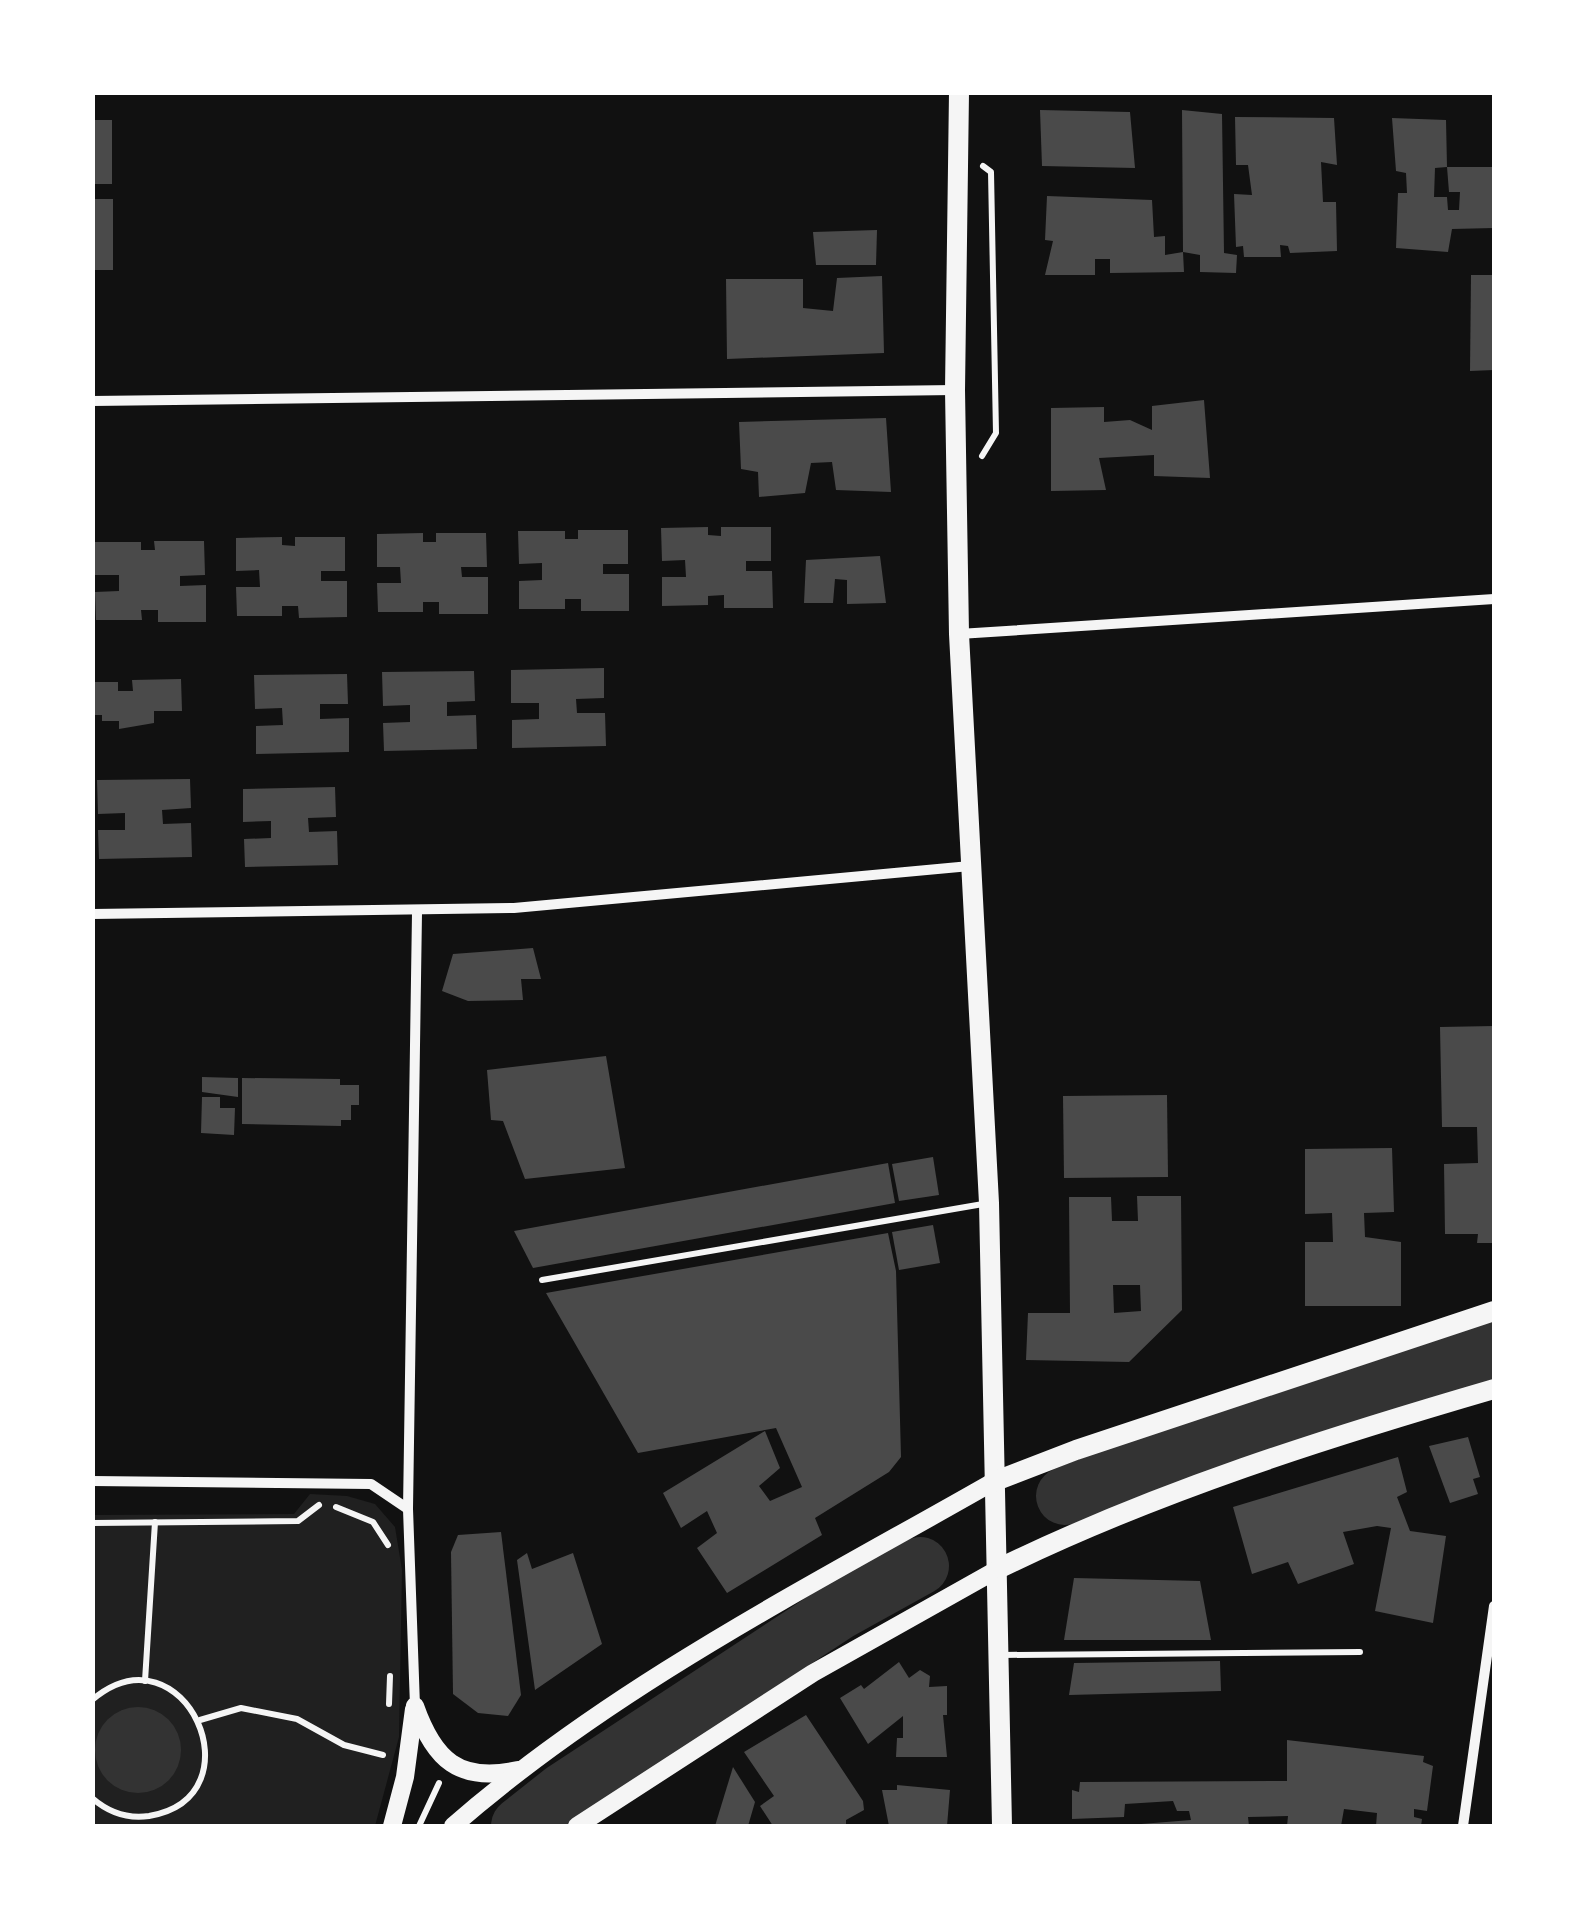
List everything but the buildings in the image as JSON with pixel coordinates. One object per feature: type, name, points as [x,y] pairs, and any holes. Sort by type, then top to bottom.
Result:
[{"type":"main road","points":[[959,92],[955,390],[959,634],[989,1203],[994,1482],[1000,1568],[1002,1826]]},
{"type":"main road","points":[[994,1482],[1076,1450],[1494,1311]]},
{"type":"main road","points":[[1000,1568],[1139,1504],[1385,1421],[1494,1389]]},
{"type":"street","points":[[92,401],[955,390]]},
{"type":"street","points":[[959,634],[1494,599]]},
{"type":"street","points":[[92,914],[417,913],[514,908],[970,866]]},
{"type":"street","points":[[392,1826],[405,1777],[415,1706],[408,1509],[417,913]]},
{"type":"street","points":[[92,1481],[372,1484],[408,1509]]},
{"type":"street","points":[[453,1826],[520,1770],[684,1663],[863,1554],[994,1482]]},
{"type":"street","points":[[577,1826],[812,1673],[1000,1568]]},
{"type":"street","points":[[1463,1826],[1494,1606]]},
{"type":"street","points":[[415,1706],[429,1740],[456,1766],[480,1775],[520,1770]]},
{"type":"lane","points":[[542,1280],[989,1203]]},
{"type":"lane","points":[[1001,1656],[1360,1652]]},
{"type":"path","points":[[958,491],[996,433],[991,172],[960,145]]},
{"type":"path","points":[[92,1523],[298,1521],[320,1504],[351,1510],[373,1522],[391,1556]]},
{"type":"path","points":[[145,1681],[155,1522]]},
{"type":"path","points":[[388,1718],[390,1662]]},
{"type":"path","points":[[92,1700],[123,1682],[145,1681],[168,1688],[186,1701],[200,1720],[206,1753],[196,1786],[160,1814],[137,1822],[92,1798]]},
{"type":"path","points":[[200,1720],[241,1708],[297,1719],[344,1745],[383,1755]]},
{"type":"path","points":[[379,1770],[387,1736]]},
{"type":"path","points":[[418,1826],[435,1799],[440,1776]]},
{"type":"shaded area","points":[[310,1494],[347,1496],[375,1504],[395,1527],[402,1570],[399,1737],[375,1826],[93,1826],[92,1515],[294,1514]]},
{"type":"shaded area","points":[[138,1707],[155,1710],[169,1719],[178,1733],[178,1767],[169,1781],[155,1790],[138,1793],[121,1790],[107,1781],[98,1767],[95,1750],[98,1733],[107,1719],[121,1710]]},
{"type":"waterway","points":[[1065,1496],[1182,1450],[1494,1349]]},
{"type":"waterway","points":[[520,1826],[563,1792],[837,1612],[920,1566]]}]
